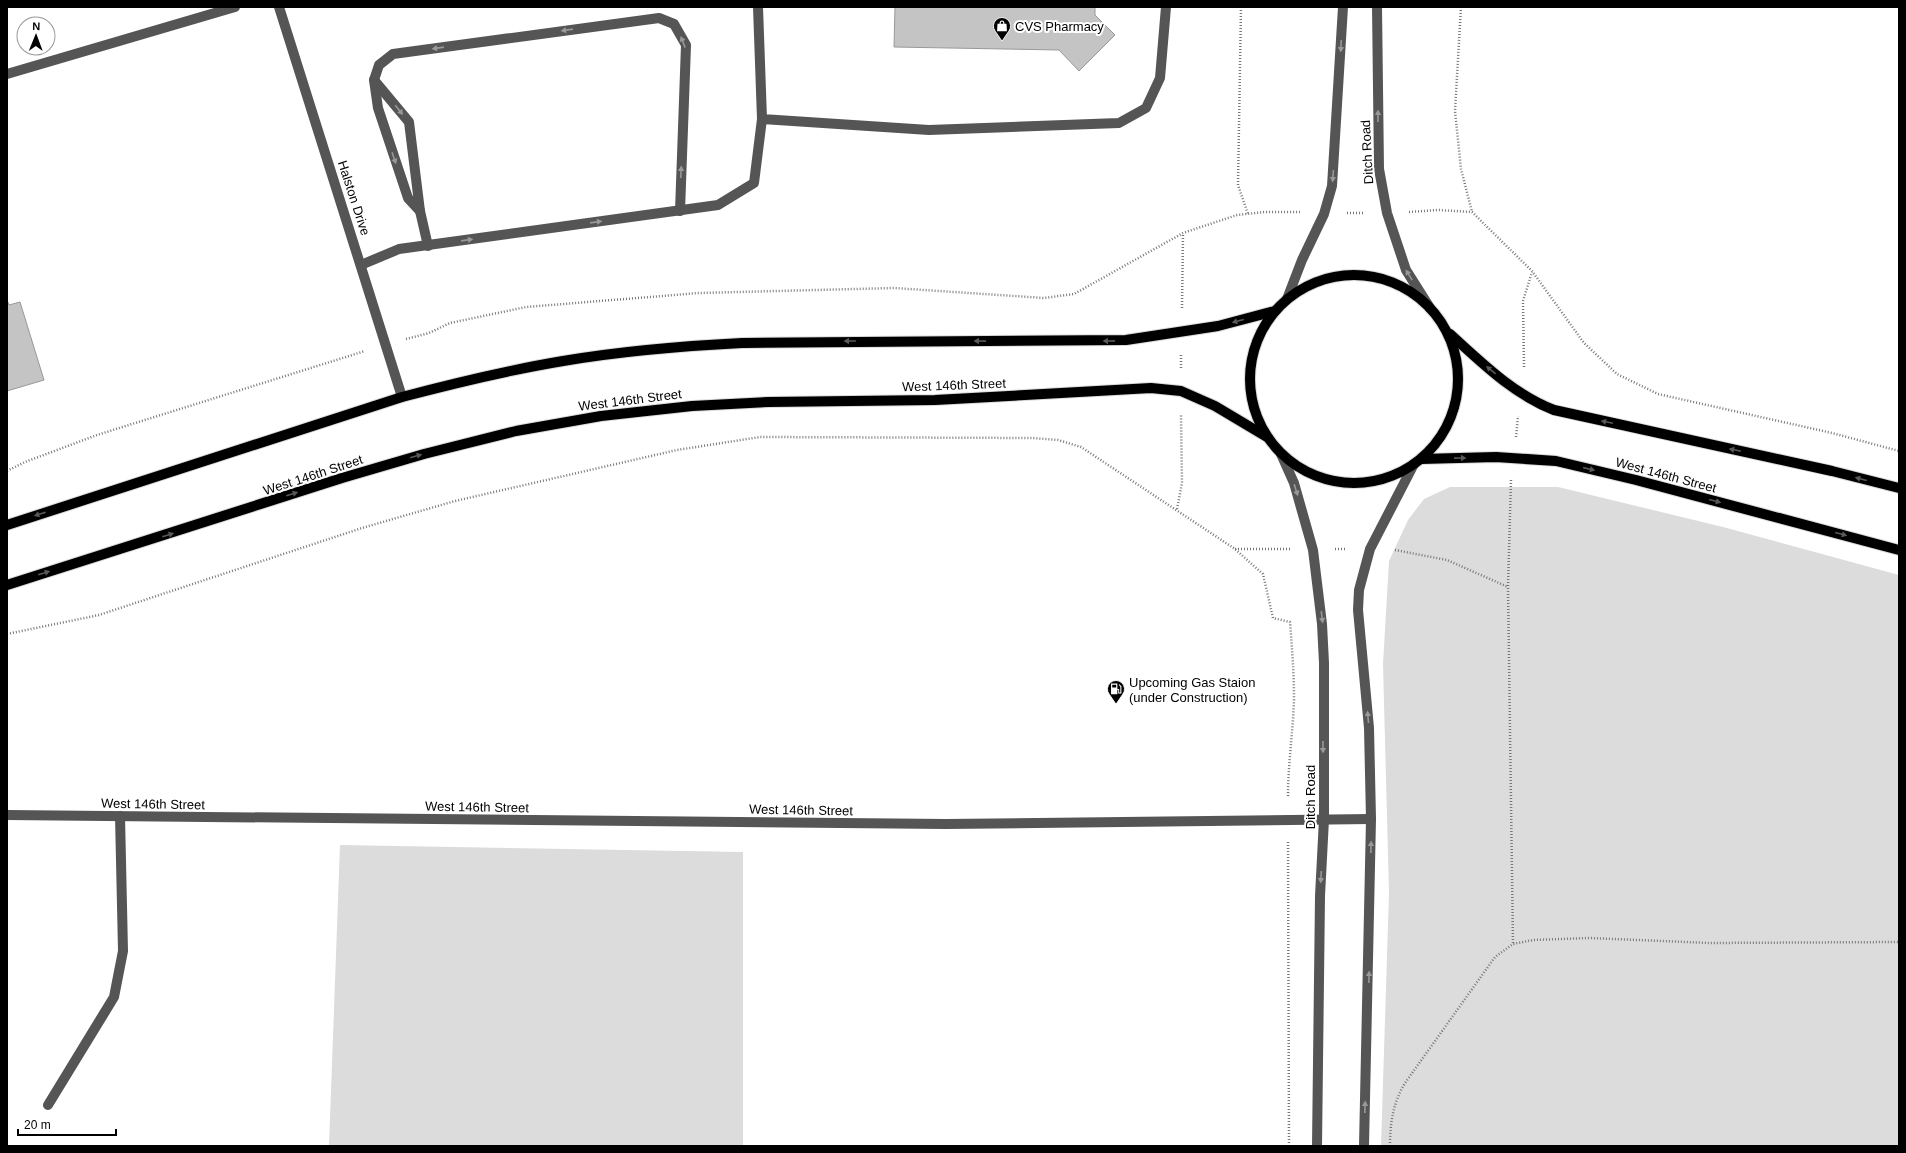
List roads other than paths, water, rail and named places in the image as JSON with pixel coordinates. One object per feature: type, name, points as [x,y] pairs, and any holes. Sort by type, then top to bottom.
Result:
[{"type":"main road","points":[[1447,332],[1457,358],[1458,372],[1457,400],[1448,426],[1440,438],[1418,461],[1386,478],[1354,483],[1322,478],[1307,472],[1281,454],[1267,437],[1259,422],[1253,406],[1250,389],[1252,356],[1257,340],[1275,311],[1287,299],[1314,283],[1345,275],[1361,275],[1391,282],[1419,297],[1430,308],[1447,332],[1482,363],[1520,393],[1540,404],[1569,414],[1824,469],[1899,488]]},
{"type":"main road","points":[[7,525],[402,397],[463,381],[563,361],[683,346],[803,341],[1095,341],[1134,339],[1218,326],[1275,311]]},
{"type":"main road","name":"West 146th Street","points":[[7,585],[155,539],[342,478],[417,456],[516,431],[601,416],[692,406],[768,402],[935,400],[1151,388],[1181,391],[1215,406],[1267,437]]},
{"type":"main road","name":"West 146th Street","points":[[1418,461],[1513,457],[1556,461],[1636,480],[1899,550]]},
{"type":"street","points":[[7,74],[235,7]]},
{"type":"street","name":"Halston Drive","points":[[279,7],[402,397]]},
{"type":"street","points":[[361,264],[398,250],[718,205],[754,183],[762,119],[758,7]]},
{"type":"street","points":[[762,119],[929,130],[1119,123],[1146,108],[1160,78],[1166,7]]},
{"type":"street","points":[[1287,299],[1302,260],[1324,214],[1332,186],[1343,7]]},
{"type":"street","name":"Ditch Road","points":[[1377,7],[1379,168],[1388,213],[1406,270],[1430,308]]},
{"type":"street","points":[[420,211],[408,198],[378,108],[374,80],[379,65],[393,54],[659,18],[674,24],[686,45],[680,210]]},
{"type":"street","points":[[374,80],[409,122],[420,211],[428,246]]},
{"type":"street","name":"Ditch Road","points":[[1281,454],[1299,497],[1313,550],[1322,624],[1324,655],[1324,818],[1320,896],[1317,1146]]},
{"type":"street","points":[[1364,1146],[1371,819],[1369,728],[1358,610],[1359,590],[1370,549],[1418,461]]},
{"type":"street","name":"West 146th Street","points":[[7,816],[946,824],[1324,818],[1371,819]]},
{"type":"street","points":[[48,1105],[114,997],[124,951],[120,816]]},
{"type":"place","name":"CVS Pharmacy","points":[[1002,41]]},
{"type":"place","name":"Upcoming Gas Staion (under Construction)","points":[[1116,704]]}]
